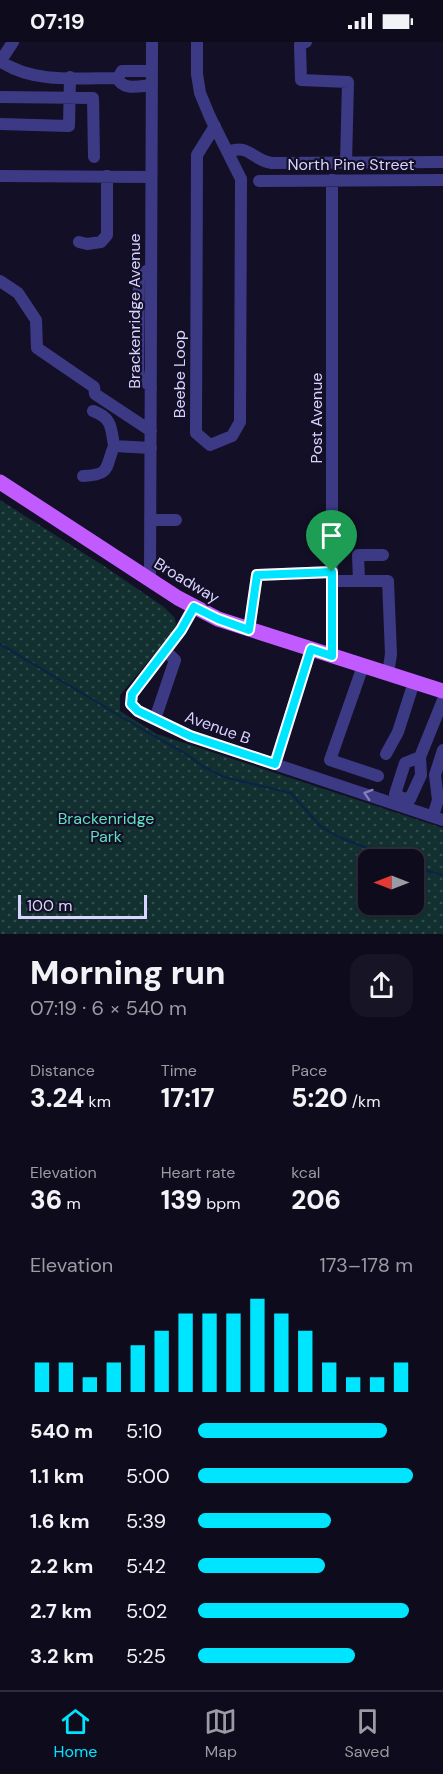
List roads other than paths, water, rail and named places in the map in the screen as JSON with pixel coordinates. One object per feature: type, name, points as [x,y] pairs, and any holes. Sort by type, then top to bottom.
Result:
[{"type":"main road","name":"Broadway","points":[[0,482],[150,580],[218,619],[443,691]]},
{"type":"street","points":[[13,42],[0,62],[26,74],[42,77],[118,78]]},
{"type":"street","name":"Brackenridge Avenue","points":[[150,580],[151,348],[145,308],[151,268],[152,42]]},
{"type":"street","points":[[197,42],[197,74],[200,93],[228,152],[236,148],[243,149],[263,162],[272,163],[443,162]]},
{"type":"street","points":[[306,42],[300,45],[301,80],[348,82],[346,163]]},
{"type":"street","points":[[152,71],[122,71],[118,78],[119,83],[124,86],[152,86]]},
{"type":"street","points":[[0,124],[69,126],[70,77]]},
{"type":"street","points":[[0,97],[93,98],[94,157]]},
{"type":"street","name":"Beebe Loop","points":[[215,126],[197,155],[196,433],[210,445],[232,436],[240,422],[242,179],[228,152]]},
{"type":"street","points":[[0,176],[151,177]]},
{"type":"street","points":[[79,242],[87,244],[101,242],[107,235],[107,176]]},
{"type":"street","name":"Post Avenue","points":[[332,180],[332,656]]},
{"type":"street","name":"North Pine Street","points":[[259,181],[443,180]]},
{"type":"street","points":[[0,281],[18,293],[36,320],[37,348],[94,387],[95,394],[151,431]]},
{"type":"street","points":[[145,308],[139,342],[139,376],[151,387]]},
{"type":"street","points":[[139,342],[151,348]]},
{"type":"street","points":[[83,476],[102,474],[109,467],[114,446],[111,426],[105,416],[93,411]]},
{"type":"street","points":[[114,446],[151,448]]},
{"type":"street","points":[[150,520],[176,520]]},
{"type":"street","points":[[359,581],[358,555],[383,555]]},
{"type":"street","points":[[249,630],[257,575],[332,576],[359,581],[388,581],[391,654],[388,674]]},
{"type":"street","name":"Avenue B","points":[[194,607],[181,630],[132,694],[131,704],[138,711],[190,736],[401,802],[438,818]]},
{"type":"street","points":[[275,764],[311,649]]},
{"type":"street","points":[[155,719],[175,660],[165,650]]},
{"type":"street","points":[[363,666],[330,760],[378,776]]},
{"type":"street","points":[[386,754],[398,732],[414,682]]},
{"type":"street","points":[[420,758],[405,763],[395,794],[401,802],[410,799],[421,775],[420,758],[443,700]]},
{"type":"street","points":[[438,818],[435,775],[443,750]]},
{"type":"waterway","points":[[0,644],[183,752],[204,767],[224,777],[291,793],[320,826],[337,836],[370,849]]},
{"type":"waterway","points":[[424,870],[443,875]]},
{"type":"park label","name":"Brackenridge Park","points":[[106,827]]}]
